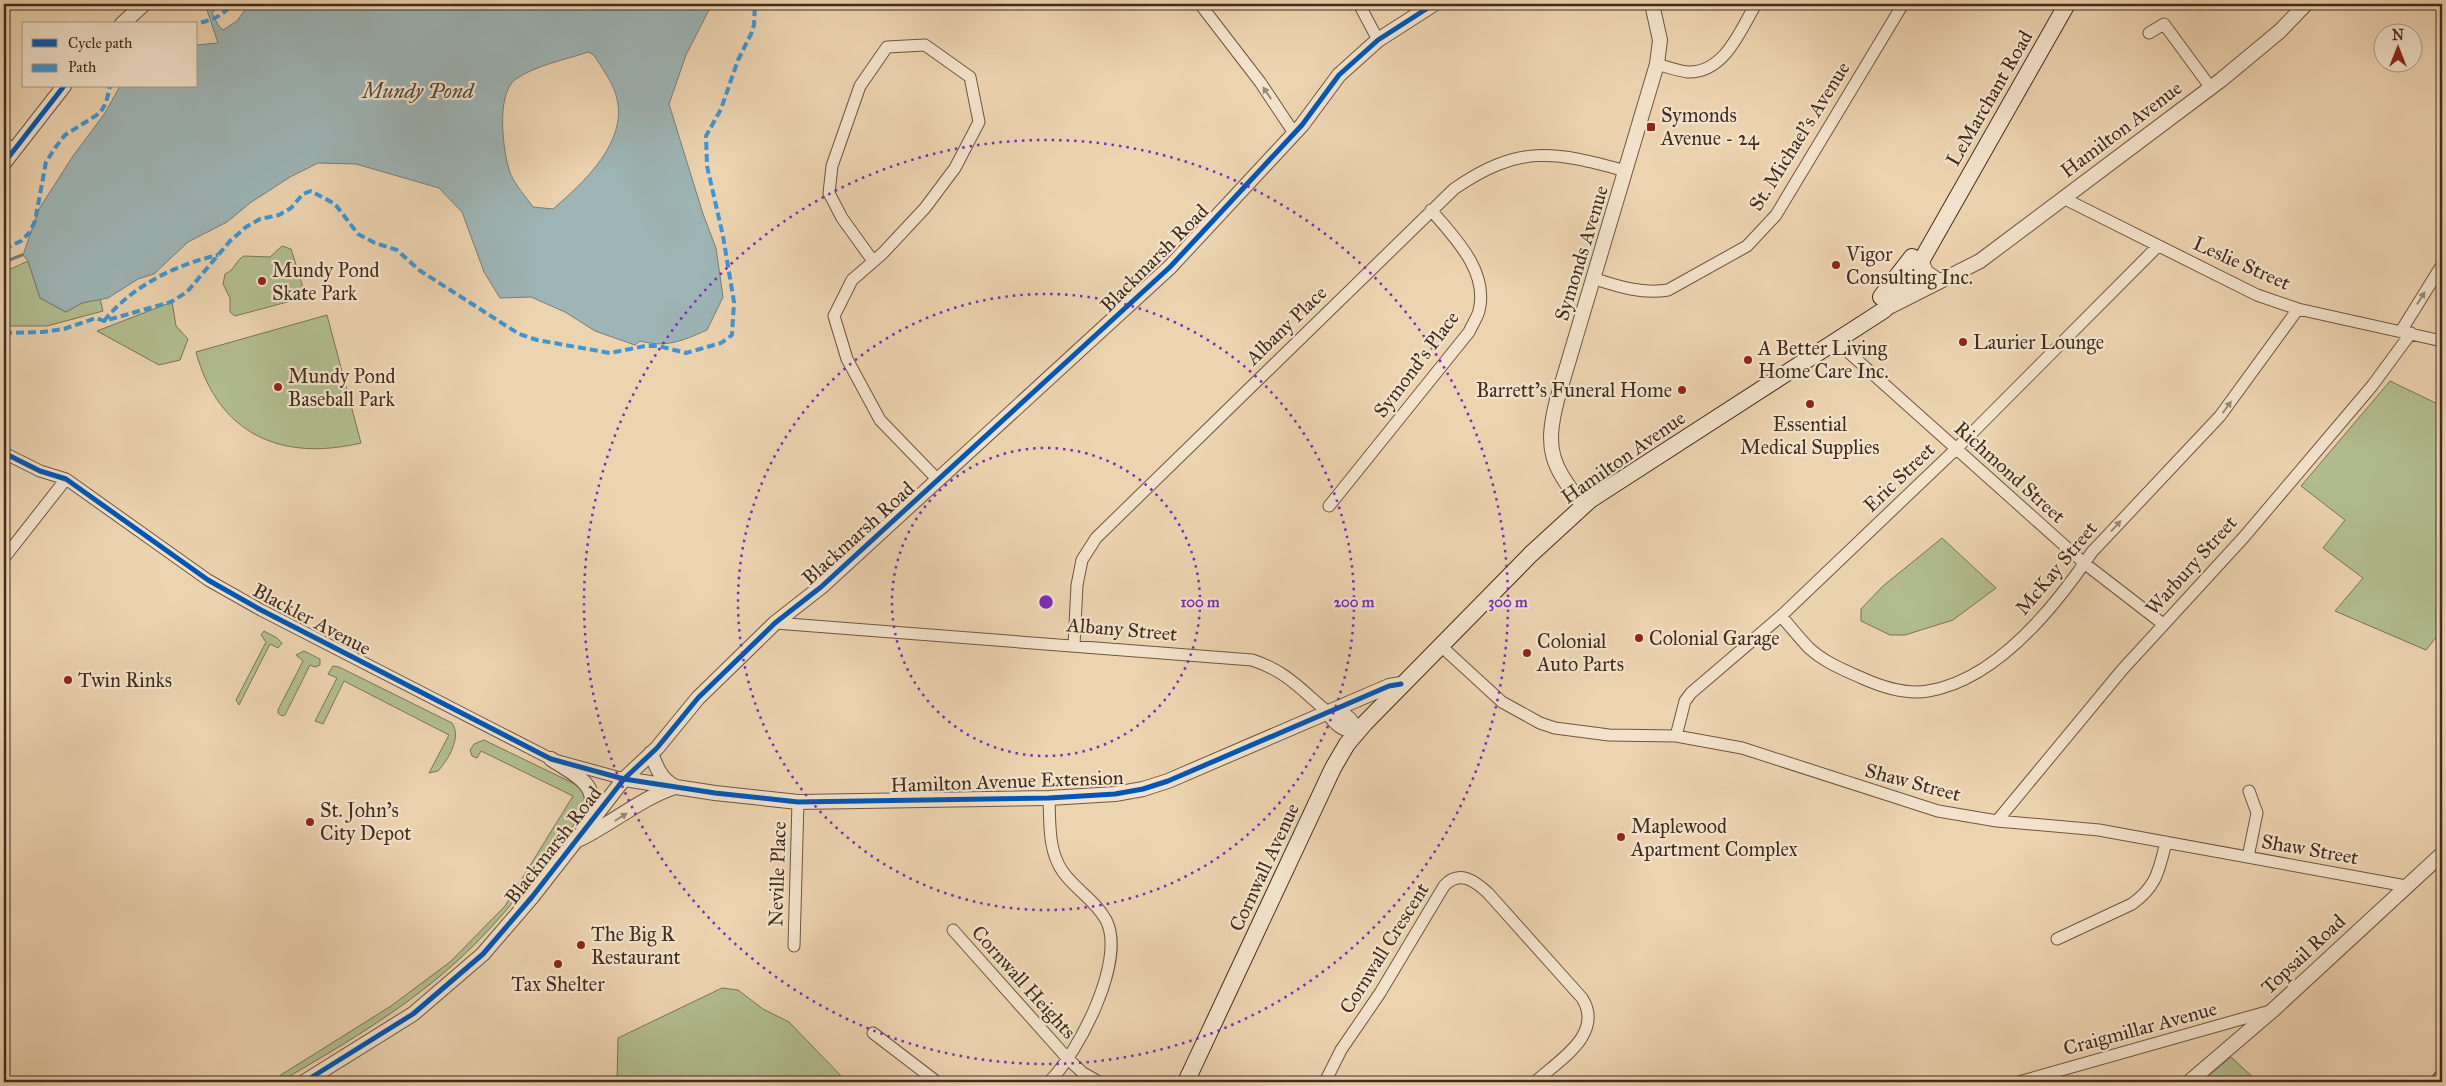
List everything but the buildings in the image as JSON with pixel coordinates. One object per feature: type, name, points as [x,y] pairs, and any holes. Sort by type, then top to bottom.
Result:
[{"type":"main road","name":"LeMarchant Road","points":[[1884,310],[1908,284],[2067,4]]},
{"type":"main road","name":"LeMarchant Road","points":[[1890,287],[1948,213]]},
{"type":"main road","name":"Hamilton Avenue","points":[[1843,338],[1890,287]]},
{"type":"main road","name":"Hamilton Avenue","points":[[1401,684],[1582,506],[1649,460],[1843,338],[1884,310]]},
{"type":"main road","name":"Cornwall Avenue","points":[[1186,1082],[1334,768],[1357,732],[1401,684]]},
{"type":"main road","points":[[2439,1082],[2442,1078]]},
{"type":"street","points":[[124,22],[144,4]]},
{"type":"street","points":[[1200,4],[1254,74],[1294,133]]},
{"type":"street","points":[[1359,4],[1378,40]]},
{"type":"street","name":"Blackmarsh Road","points":[[304,1082],[397,1025],[447,987],[483,954],[578,840],[624,779],[651,753],[698,698],[775,623],[821,587],[1170,267],[1294,133],[1339,75],[1378,40],[1434,4]]},
{"type":"street","name":"Symonds Avenue","points":[[1582,506],[1555,462],[1550,432],[1557,400],[1595,279],[1657,64],[1660,40],[1652,4]]},
{"type":"street","points":[[1657,64],[1688,72],[1712,65],[1726,54],[1756,4]]},
{"type":"street","name":"St. Michael's Avenue","points":[[1595,279],[1636,291],[1653,292],[1668,290],[1747,246],[1776,215],[1902,4]]},
{"type":"street","name":"Hamilton Avenue","points":[[1884,310],[1980,261],[2066,199],[2211,88],[2280,31],[2306,4]]},
{"type":"street","points":[[2149,33],[2164,24],[2211,88]]},
{"type":"street","points":[[873,261],[842,218],[829,193],[832,166],[860,86],[887,47],[925,45],[970,77],[979,122],[956,168],[924,208],[873,261],[852,280],[834,316],[847,359],[880,420],[938,480]]},
{"type":"street","points":[[4,163],[9,146],[62,88]]},
{"type":"street","name":"Albany Place","points":[[1074,645],[1082,560],[1096,538],[1454,188],[1490,167],[1528,156],[1549,154],[1569,156],[1626,171]]},
{"type":"street","name":"Leslie Street","points":[[2066,199],[2257,295],[2298,308],[2442,341]]},
{"type":"street","name":"Symond's Place","points":[[1328,506],[1469,332],[1479,311],[1480,291],[1463,246],[1431,210]]},
{"type":"street","name":"Eric Street","points":[[1676,736],[1685,700],[1691,693],[1781,616],[1956,449],[2158,246]]},
{"type":"street","points":[[1921,260],[1926,272],[1936,279]]},
{"type":"street","name":"Warbury Street","points":[[1997,821],[2163,624],[2244,536],[2372,386],[2406,332],[2442,265]]},
{"type":"street","name":"Hamilton Avenue","points":[[1890,287],[1952,276]]},
{"type":"street","name":"McKay Street","points":[[1781,616],[1810,648],[1830,663],[1896,690],[1927,692],[1965,678],[1988,666],[2014,647],[2076,577],[2092,552],[2220,416],[2298,308]]},
{"type":"street","name":"Richmond Street","points":[[1843,338],[1956,449],[2084,563],[2163,624]]},
{"type":"street","name":"Blackler Avenue","points":[[4,453],[40,471],[66,479],[208,580],[292,627],[551,759],[624,779]]},
{"type":"street","points":[[4,558],[66,479]]},
{"type":"street","name":"Albany Street","points":[[775,623],[1252,660],[1284,674],[1329,713],[1333,720],[1345,730],[1357,732]]},
{"type":"street","name":"Shaw Street","points":[[1441,646],[1502,702],[1540,723],[1568,730],[1609,735],[1676,736],[1742,748],[1938,811],[1997,821],[2099,830],[2406,886]]},
{"type":"street","name":"Hamilton Avenue Extension","points":[[624,779],[798,802],[1049,798],[1115,794],[1142,789],[1329,713],[1389,686],[1401,684]]},
{"type":"street","points":[[651,753],[661,775],[667,782],[676,787]]},
{"type":"street","points":[[551,759],[584,781],[592,792],[591,812],[578,840]]},
{"type":"street","points":[[578,840],[606,826],[664,791],[676,787]]},
{"type":"street","points":[[2248,857],[2257,813],[2249,791]]},
{"type":"street","name":"Cornwall Heights","points":[[1049,798],[1053,852],[1064,872],[1105,918],[1111,943],[1106,981],[1068,1059],[1049,1082]]},
{"type":"street","name":"Neville Place","points":[[794,946],[798,802]]},
{"type":"street","points":[[2057,939],[2132,904],[2142,897],[2156,880],[2166,842]]},
{"type":"street","name":"Topsail Road","points":[[2189,1082],[2272,1011],[2442,854]]},
{"type":"street","name":"Cornwall Crescent","points":[[1325,1082],[1341,1050],[1380,993],[1444,886],[1456,878],[1473,879],[1488,893],[1582,998],[1587,1008],[1589,1019],[1581,1040],[1535,1082]]},
{"type":"street","name":"Cornwall Heights","points":[[953,930],[1068,1059],[1083,1073],[1099,1082]]},
{"type":"street","name":"Craigmillar Avenue","points":[[2019,1082],[2272,1011]]},
{"type":"street","points":[[873,1033],[937,1082]]},
{"type":"green space","name":"Mundy Pond Skate Park","points":[[282,246],[291,249],[306,297],[235,316],[230,312],[230,298],[223,284],[225,274],[244,256],[270,257]]},
{"type":"green space","points":[[28,261],[40,298],[66,312],[82,303],[100,299],[103,311],[47,326],[4,326],[4,272]]},
{"type":"green space","points":[[172,302],[176,326],[188,339],[180,360],[159,365],[97,331]]},
{"type":"green space","name":"Mundy Pond Baseball Park","points":[[327,315],[361,443],[332,448],[305,448],[279,444],[257,435],[237,422],[220,403],[206,380],[196,352]]},
{"type":"green space","points":[[2390,381],[2442,406],[2442,630],[2426,650],[2335,611],[2363,578],[2323,548],[2345,520],[2301,486]]},
{"type":"green space","points":[[1942,538],[1996,588],[1953,620],[1905,635],[1890,635],[1861,621],[1861,609],[1883,586]]},
{"type":"green space","points":[[264,631],[282,643],[278,648],[270,644],[239,705],[236,700],[266,642],[261,635]]},
{"type":"green space","points":[[304,651],[320,659],[320,665],[315,667],[310,665],[285,715],[282,716],[278,713],[278,710],[303,661],[296,655]]},
{"type":"green space","points":[[333,666],[339,667],[452,723],[455,729],[455,741],[446,761],[438,771],[429,773],[449,735],[344,681],[323,724],[315,721],[337,678],[328,674]]},
{"type":"green space","points":[[484,740],[579,786],[585,800],[585,808],[581,816],[491,927],[434,981],[363,1032],[288,1077],[276,1078],[391,1006],[450,962],[505,906],[573,796],[481,751],[477,758],[472,756],[470,750],[474,744]]},
{"type":"green space","points":[[722,988],[738,990],[763,1009],[789,1022],[847,1082],[617,1082],[618,1038]]},
{"type":"green space","points":[[2231,1057],[2258,1082],[2201,1082]]},
{"type":"water","name":"Mundy Pond","points":[[205,4],[222,4],[212,13],[223,30],[237,21],[249,4],[712,4],[686,55],[669,104],[703,214],[716,248],[723,297],[707,330],[674,342],[658,344],[640,341],[635,345],[595,331],[565,312],[531,297],[500,298],[484,272],[462,212],[439,188],[356,164],[318,163],[290,177],[250,203],[227,222],[188,242],[154,274],[138,279],[108,298],[82,303],[66,312],[40,298],[28,261],[23,255],[39,209],[73,156],[105,113],[119,88],[198,88],[198,45],[218,43]],"holes":[[[588,52],[594,55],[609,79],[616,95],[619,112],[616,129],[601,160],[590,174],[553,209],[533,207],[513,179],[505,154],[503,110],[509,86],[524,74],[542,66]]]},
{"type":"waterway","points":[[4,262],[22,255]]},
{"type":"marked path","points":[[198,22],[213,19],[232,4]]},
{"type":"marked path","points":[[4,333],[43,332],[64,329],[96,318],[104,321],[171,302],[187,292],[230,241],[246,227],[260,219],[279,215],[291,208],[303,194],[311,191],[335,204],[358,234],[375,243],[397,250],[419,270],[519,334],[537,340],[610,353],[645,346],[659,346],[686,353],[721,343],[732,335],[734,302],[723,236],[707,166],[706,136],[721,109],[738,60],[751,34],[754,25],[755,4]]},
{"type":"marked path","points":[[4,249],[21,241],[30,232],[35,221],[46,162],[55,148],[65,135],[100,113],[106,103],[110,88]]},
{"type":"marked path","points":[[104,321],[141,287],[170,271],[218,255]]},
{"type":"cycle path","points":[[304,1082],[413,1014],[483,954],[532,897],[624,779],[657,748],[698,698],[775,623],[821,587],[1170,267],[1302,125],[1339,75],[1378,40],[1434,4]]},
{"type":"cycle path","points":[[4,163],[62,88]]},
{"type":"cycle path","points":[[4,453],[40,471],[66,479],[208,580],[261,610],[551,759],[624,779],[715,793],[798,802],[1049,798],[1115,794],[1143,789],[1168,781],[1389,686],[1401,684]]},
{"type":"place","name":"Symonds Avenue - 24","points":[[1651,127]]},
{"type":"place","name":"Vigor Consulting Inc.","points":[[1836,265]]},
{"type":"place","name":"Mundy Pond Skate Park","points":[[262,281]]},
{"type":"place","name":"Laurier Lounge","points":[[1963,342]]},
{"type":"place","name":"A Better Living Home Care Inc.","points":[[1748,360]]},
{"type":"place","name":"Mundy Pond Baseball Park","points":[[278,387]]},
{"type":"place","name":"Barrett's Funeral Home","points":[[1682,390]]},
{"type":"place","name":"Essential Medical Supplies","points":[[1810,404]]},
{"type":"place","name":"Colonial Garage","points":[[1639,638]]},
{"type":"place","name":"Colonial Auto Parts","points":[[1527,653]]},
{"type":"place","name":"Twin Rinks","points":[[68,680]]},
{"type":"place","name":"St. John's City Depot","points":[[310,822]]},
{"type":"place","name":"Maplewood Apartment Complex","points":[[1621,837]]},
{"type":"place","name":"The Big R Restaurant","points":[[581,945]]},
{"type":"place","name":"Tax Shelter","points":[[558,964]]}]
